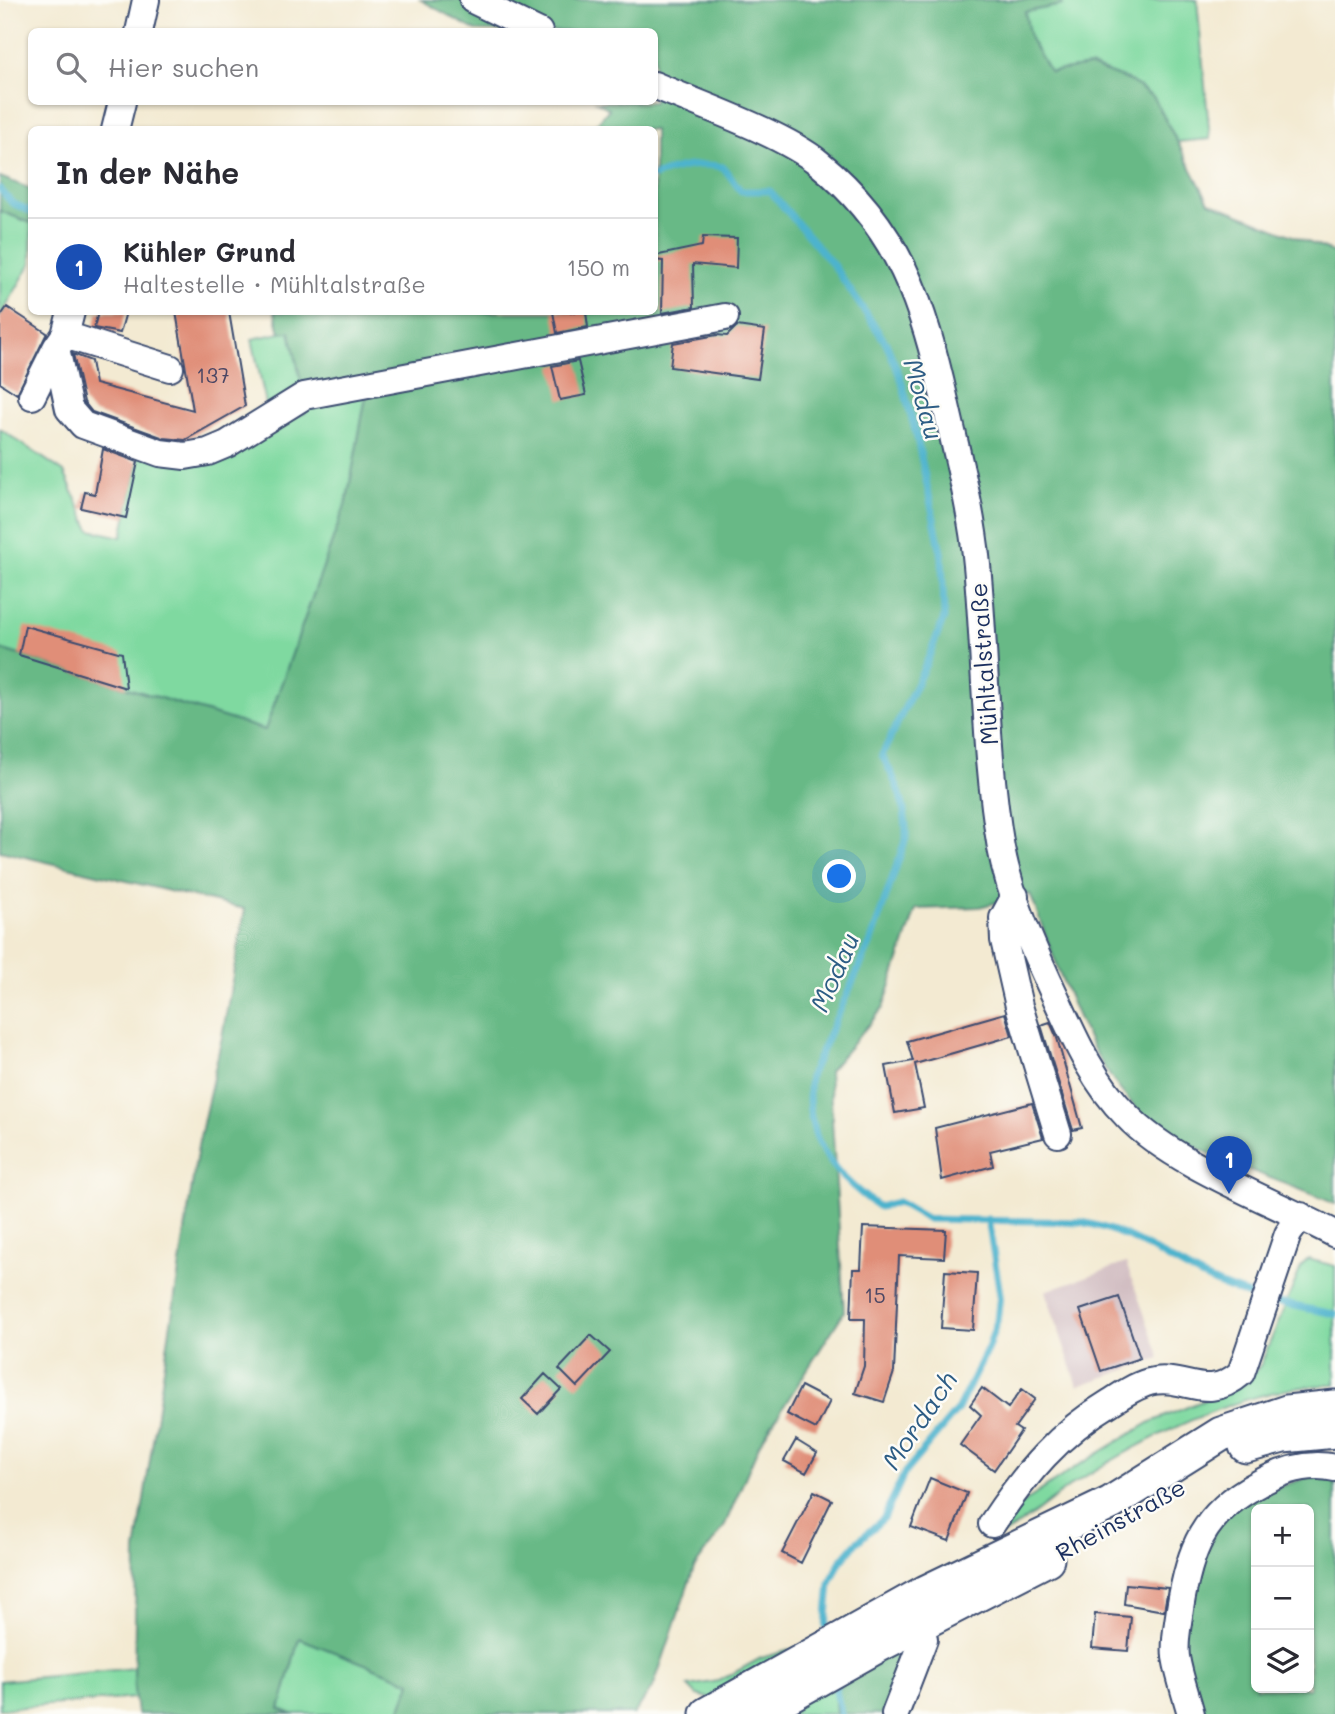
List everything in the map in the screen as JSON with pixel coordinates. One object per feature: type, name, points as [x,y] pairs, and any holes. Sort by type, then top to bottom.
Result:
[{"type":"main road","name":"Rheinstraße","points":[[911,1625],[1014,1551],[1111,1503],[1232,1429],[1287,1412],[1335,1407]]},
{"type":"main road","name":"Rheinstraße","points":[[911,1625],[1141,1511],[1241,1448],[1283,1436],[1335,1431]]},
{"type":"main road","points":[[707,1714],[911,1625]]},
{"type":"main road","points":[[756,1714],[911,1625]]},
{"type":"street","points":[[140,28],[146,0]]},
{"type":"street","points":[[473,0],[531,28]]},
{"type":"street","name":"Mühltalstraße","points":[[658,87],[777,139],[816,160],[865,206],[890,240],[913,286],[930,335],[965,489],[977,562],[990,767],[1002,852],[1027,931],[1077,1044],[1114,1103],[1156,1141],[1295,1225],[1335,1234]]},
{"type":"street","points":[[116,126],[121,105]]},
{"type":"street","points":[[64,332],[69,409],[83,425],[160,453],[185,456],[208,452],[227,444],[304,396],[725,317]]},
{"type":"street","points":[[64,332],[170,368]]},
{"type":"street","points":[[32,396],[64,332]]},
{"type":"street","points":[[1014,896],[1003,918],[1004,940],[1019,1006],[1058,1134]]},
{"type":"street","points":[[992,1524],[1040,1457],[1097,1410],[1150,1382],[1214,1389],[1230,1382],[1241,1373],[1295,1225]]},
{"type":"street","points":[[1191,1714],[1173,1650],[1186,1574],[1198,1539],[1235,1497],[1293,1469],[1325,1466],[1335,1468]]},
{"type":"street","points":[[895,1714],[911,1625]]},
{"type":"shaded area","points":[[1126,1263],[1160,1358],[1078,1386],[1045,1291]]},
{"type":"green space","points":[[421,0],[1061,0],[1062,5],[1025,12],[1030,39],[1050,72],[1090,66],[1130,81],[1154,98],[1209,202],[1335,253],[1335,1204],[1191,1145],[1151,1121],[1129,1100],[1109,1075],[1077,1016],[1030,894],[979,907],[916,909],[883,1008],[829,1071],[844,1312],[759,1445],[724,1527],[694,1568],[654,1685],[634,1714],[399,1714],[411,1682],[299,1638],[280,1709],[292,1714],[137,1714],[134,1689],[136,1551],[198,1146],[222,1037],[245,909],[0,851],[0,649],[265,730],[347,500],[368,386],[304,395],[290,332],[280,333],[276,315],[658,315],[658,126],[595,126],[609,109],[602,105],[658,105],[658,28],[471,28]]},
{"type":"green space","points":[[1061,0],[1197,0],[1210,139],[1177,142],[1154,98],[1130,81],[1090,66],[1050,72],[1030,39],[1025,12],[1062,5]]},
{"type":"green space","points":[[0,177],[28,188],[28,222],[0,211]]},
{"type":"green space","points":[[0,211],[28,222],[28,268],[0,317]]},
{"type":"green space","points":[[276,315],[368,385],[347,500],[265,730],[0,649],[0,429],[64,472],[90,530],[122,537],[140,453],[160,453],[305,413],[304,395],[267,409],[252,339],[280,333]]},
{"type":"green space","points":[[1308,1259],[1335,1266],[1335,1385],[1302,1387],[1268,1394],[1200,1417],[1104,1465],[1022,1522],[991,1539],[998,1520],[1074,1468],[1149,1423],[1248,1382],[1261,1364],[1302,1265]]},
{"type":"green space","points":[[1335,1468],[1335,1714],[1191,1714],[1175,1645],[1223,1506]]},
{"type":"green space","points":[[299,1638],[411,1682],[399,1714],[292,1714],[280,1710]]},
{"type":"green space","points":[[918,1645],[912,1714],[836,1714],[835,1699],[845,1672]]},
{"type":"green space","points":[[794,1649],[845,1672],[835,1699],[836,1714],[771,1714],[697,1695],[688,1686],[719,1681],[761,1658]]},
{"type":"green space","points":[[134,1668],[135,1698],[0,1709],[0,1681]]},
{"type":"building","points":[[703,237],[737,238],[736,268],[693,264],[694,307],[662,313],[663,261],[658,260],[658,255],[702,246]]},
{"type":"building","points":[[7,307],[47,333],[17,394],[0,383],[0,317]]},
{"type":"building","points":[[97,315],[125,315],[120,333],[94,328]]},
{"type":"building","points":[[177,315],[230,315],[245,406],[185,440],[164,438],[92,412],[84,402],[73,354],[91,361],[95,384],[193,410]]},
{"type":"building","points":[[554,315],[586,315],[588,327],[557,333]]},
{"type":"building","points":[[737,326],[765,330],[758,379],[670,367],[673,343],[717,335],[727,336]]},
{"type":"building","points":[[578,361],[586,395],[560,400],[552,366]]},
{"type":"building","points":[[103,449],[138,462],[126,518],[81,508],[85,492],[95,494]]},
{"type":"building","points":[[25,626],[122,653],[126,688],[19,655]]},
{"type":"building","points":[[1005,1013],[1012,1036],[915,1064],[924,1108],[895,1113],[886,1066],[913,1061],[907,1041]]},
{"type":"building","points":[[1050,1022],[1082,1128],[1073,1130],[1041,1025]]},
{"type":"building","points":[[1032,1103],[1043,1138],[990,1151],[993,1166],[942,1180],[935,1128]]},
{"type":"building","points":[[863,1227],[946,1230],[944,1258],[899,1256],[894,1372],[884,1402],[855,1393],[864,1366],[865,1319],[851,1319],[853,1269],[861,1269]]},
{"type":"building","points":[[945,1271],[977,1273],[973,1330],[941,1328]]},
{"type":"building","points":[[1119,1297],[1140,1358],[1101,1371],[1080,1310]]},
{"type":"building","points":[[591,1335],[610,1352],[577,1387],[559,1369]]},
{"type":"building","points":[[545,1374],[561,1389],[538,1414],[522,1399]]},
{"type":"building","points":[[801,1386],[830,1401],[816,1429],[787,1414]]},
{"type":"building","points":[[982,1388],[1008,1408],[1022,1389],[1035,1399],[1015,1427],[1021,1431],[994,1470],[960,1445],[981,1415],[970,1405]]},
{"type":"building","points":[[796,1440],[817,1453],[806,1473],[784,1461]]},
{"type":"building","points":[[930,1478],[967,1493],[949,1541],[911,1527]]},
{"type":"building","points":[[814,1491],[832,1500],[801,1563],[782,1553]]},
{"type":"building","points":[[1126,1584],[1168,1588],[1164,1611],[1124,1604]]},
{"type":"building","points":[[1095,1614],[1131,1617],[1128,1651],[1092,1648]]},
{"type":"waterway","name":"Modau","points":[[658,175],[688,166],[723,167],[741,191],[770,191],[833,265],[886,343],[901,379],[917,438],[942,557],[944,618],[926,664],[882,755],[900,795],[905,815],[906,838],[870,944],[810,1076],[811,1118],[824,1152],[847,1181],[879,1207],[898,1202],[928,1219],[1081,1222],[1133,1239],[1192,1272],[1239,1292],[1335,1314]]},
{"type":"waterway","name":"Modau","points":[[0,189],[12,203],[28,210]]},
{"type":"waterway","name":"Mordach","points":[[826,1626],[830,1583],[840,1562],[856,1543],[884,1518],[905,1472],[958,1409],[988,1348],[997,1321],[1000,1294],[988,1219]]},
{"type":"waterway","name":"Mordach","points":[[835,1685],[841,1714]]},
{"type":"place","name":"Kühler Grund","points":[[1229,1194]]}]
